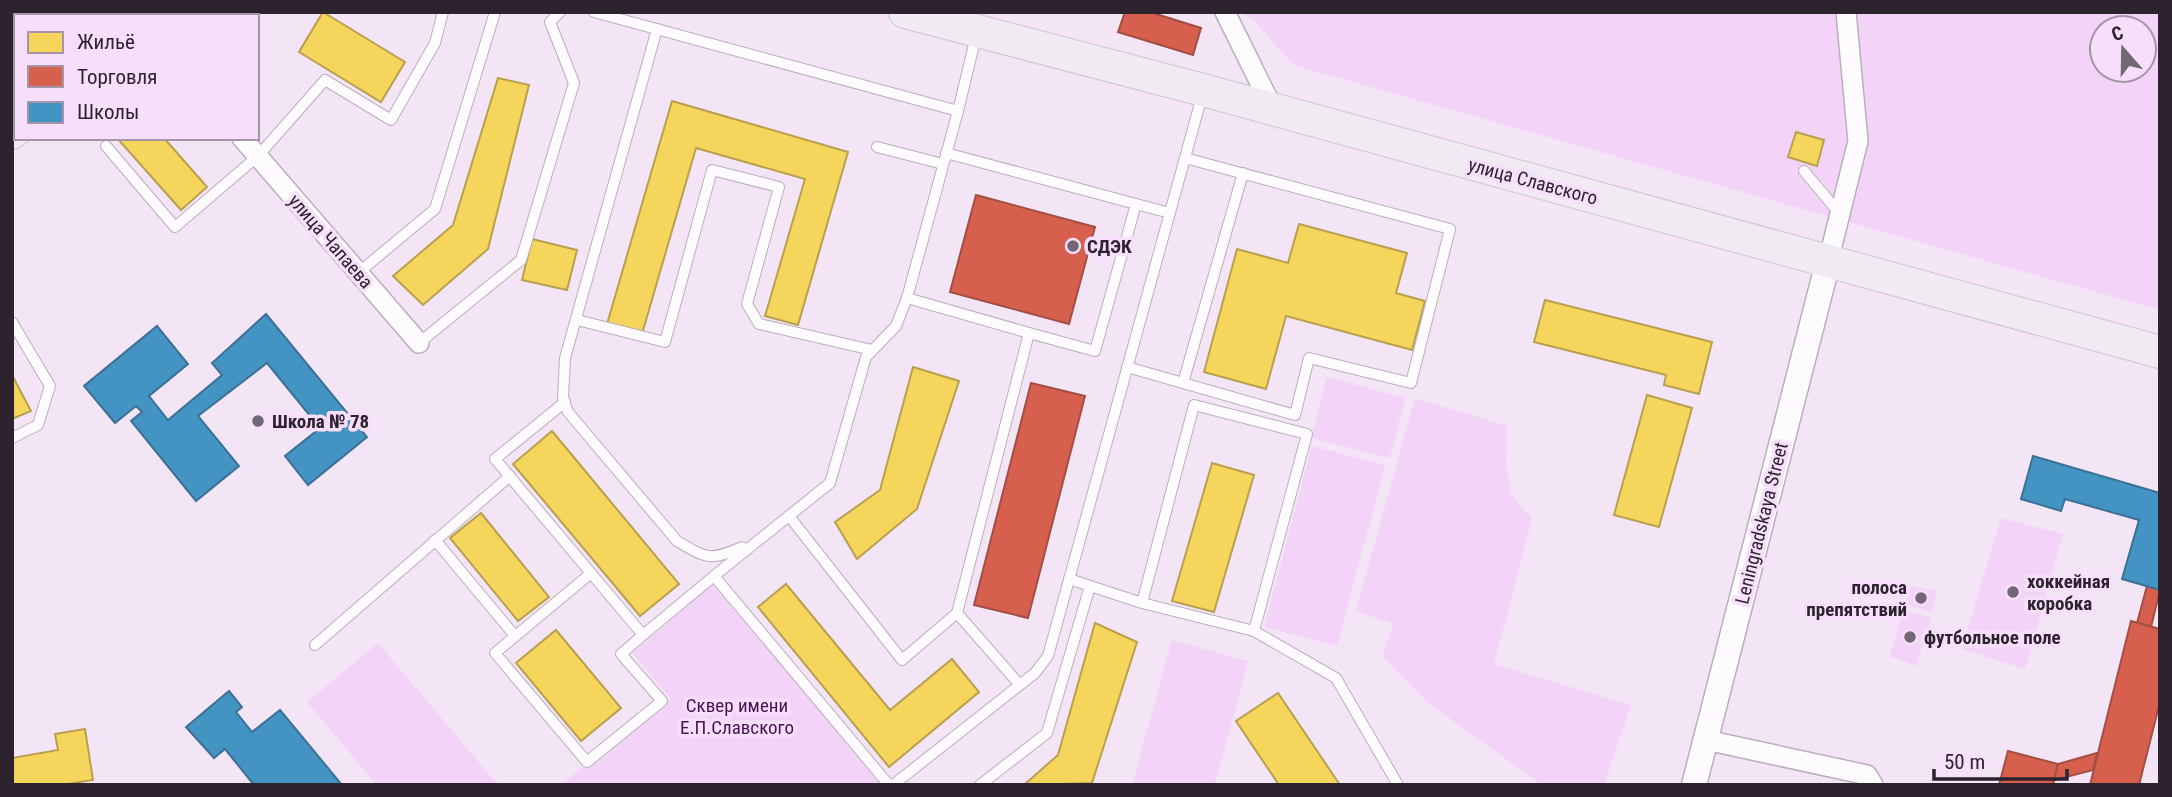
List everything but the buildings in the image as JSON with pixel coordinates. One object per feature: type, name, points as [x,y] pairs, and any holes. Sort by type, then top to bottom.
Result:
[{"type":"main road","name":"улица Славского","points":[[905,12],[1203,90],[2160,352]]},
{"type":"street","points":[[1225,12],[1273,109]]},
{"type":"street","points":[[1828,262],[1858,141],[1846,12]]},
{"type":"street","name":"улица Чапаева","points":[[245,140],[419,343]]},
{"type":"street","name":"Leningradskaya Street","points":[[1694,785],[1828,262]]},
{"type":"street","points":[[1706,740],[1867,775],[1873,785]]},
{"type":"lane","points":[[106,146],[175,227],[258,156],[325,80],[391,120],[435,43],[443,12]]},
{"type":"lane","points":[[358,273],[435,209],[495,12]]},
{"type":"lane","points":[[419,343],[521,260],[574,83],[550,22],[560,12]]},
{"type":"lane","points":[[594,12],[958,111]]},
{"type":"lane","points":[[657,29],[565,358],[565,402],[568,412],[677,541],[699,554],[717,557],[756,541]]},
{"type":"lane","points":[[590,574],[495,653],[587,762],[662,701],[621,654],[830,483],[866,357],[896,326],[907,298],[977,31]]},
{"type":"lane","points":[[714,576],[891,785],[1035,673],[1048,656],[1203,90]]},
{"type":"lane","points":[[877,147],[943,164]]},
{"type":"lane","points":[[946,153],[1170,213]]},
{"type":"lane","points":[[1127,367],[1295,415],[1309,358],[1411,383],[1450,229],[1185,158]]},
{"type":"lane","points":[[577,320],[666,342],[712,170],[779,187],[747,303],[759,324],[872,350]]},
{"type":"lane","points":[[1804,171],[1840,214]]},
{"type":"lane","points":[[1183,383],[1242,173]]},
{"type":"lane","points":[[907,298],[1095,351],[1136,204]]},
{"type":"lane","points":[[12,322],[50,386],[38,425],[12,438]]},
{"type":"lane","points":[[789,516],[902,660],[957,613],[1029,333]]},
{"type":"lane","points":[[565,402],[495,458],[643,635]]},
{"type":"lane","points":[[1142,603],[1194,405],[1207,408],[1307,434],[1254,631]]},
{"type":"lane","points":[[315,645],[510,476]]},
{"type":"lane","points":[[435,540],[515,636]]},
{"type":"lane","points":[[1069,579],[1142,603],[1254,631],[1336,678],[1398,785]]},
{"type":"lane","points":[[981,785],[1047,733],[1090,586]]},
{"type":"lane","points":[[957,613],[1019,684]]},
{"type":"green space","points":[[12,12],[130,12],[14,14],[12,115]]},
{"type":"green space","points":[[1239,12],[2160,12],[2160,310],[1293,65],[1254,20]]},
{"type":"green space","points":[[1327,377],[1405,398],[1390,458],[1311,438]]},
{"type":"green space","points":[[1415,398],[1507,426],[1506,462],[1511,495],[1532,519],[1494,664],[1631,705],[1604,785],[1542,785],[1427,702],[1383,656],[1393,624],[1356,611]]},
{"type":"green space","points":[[1312,446],[1385,465],[1337,646],[1264,627]]},
{"type":"green space","name":"хоккейная коробка","points":[[2001,518],[2063,534],[2025,669],[1962,649]]},
{"type":"green space","name":"Сквер имени Е.П.Славского","points":[[713,584],[880,785],[560,785],[671,699],[632,653]]},
{"type":"green space","name":"полоса препятствий","points":[[1911,586],[1937,591],[1932,612],[1905,604]]},
{"type":"green space","name":"футбольное поле","points":[[1903,610],[1931,618],[1916,666],[1890,656]]},
{"type":"green space","points":[[1172,640],[1248,661],[1215,785],[1132,785]]},
{"type":"green space","points":[[378,643],[498,785],[377,785],[307,702]]},
{"type":"place","name":"СДЭК","points":[[1073,246]]},
{"type":"place","name":"Школа № 78","points":[[258,421]]},
{"type":"place","name":"хоккейная коробка","points":[[2013,592]]},
{"type":"place","name":"полоса препятствий","points":[[1921,598]]},
{"type":"place","name":"футбольное поле","points":[[1910,637]]}]
